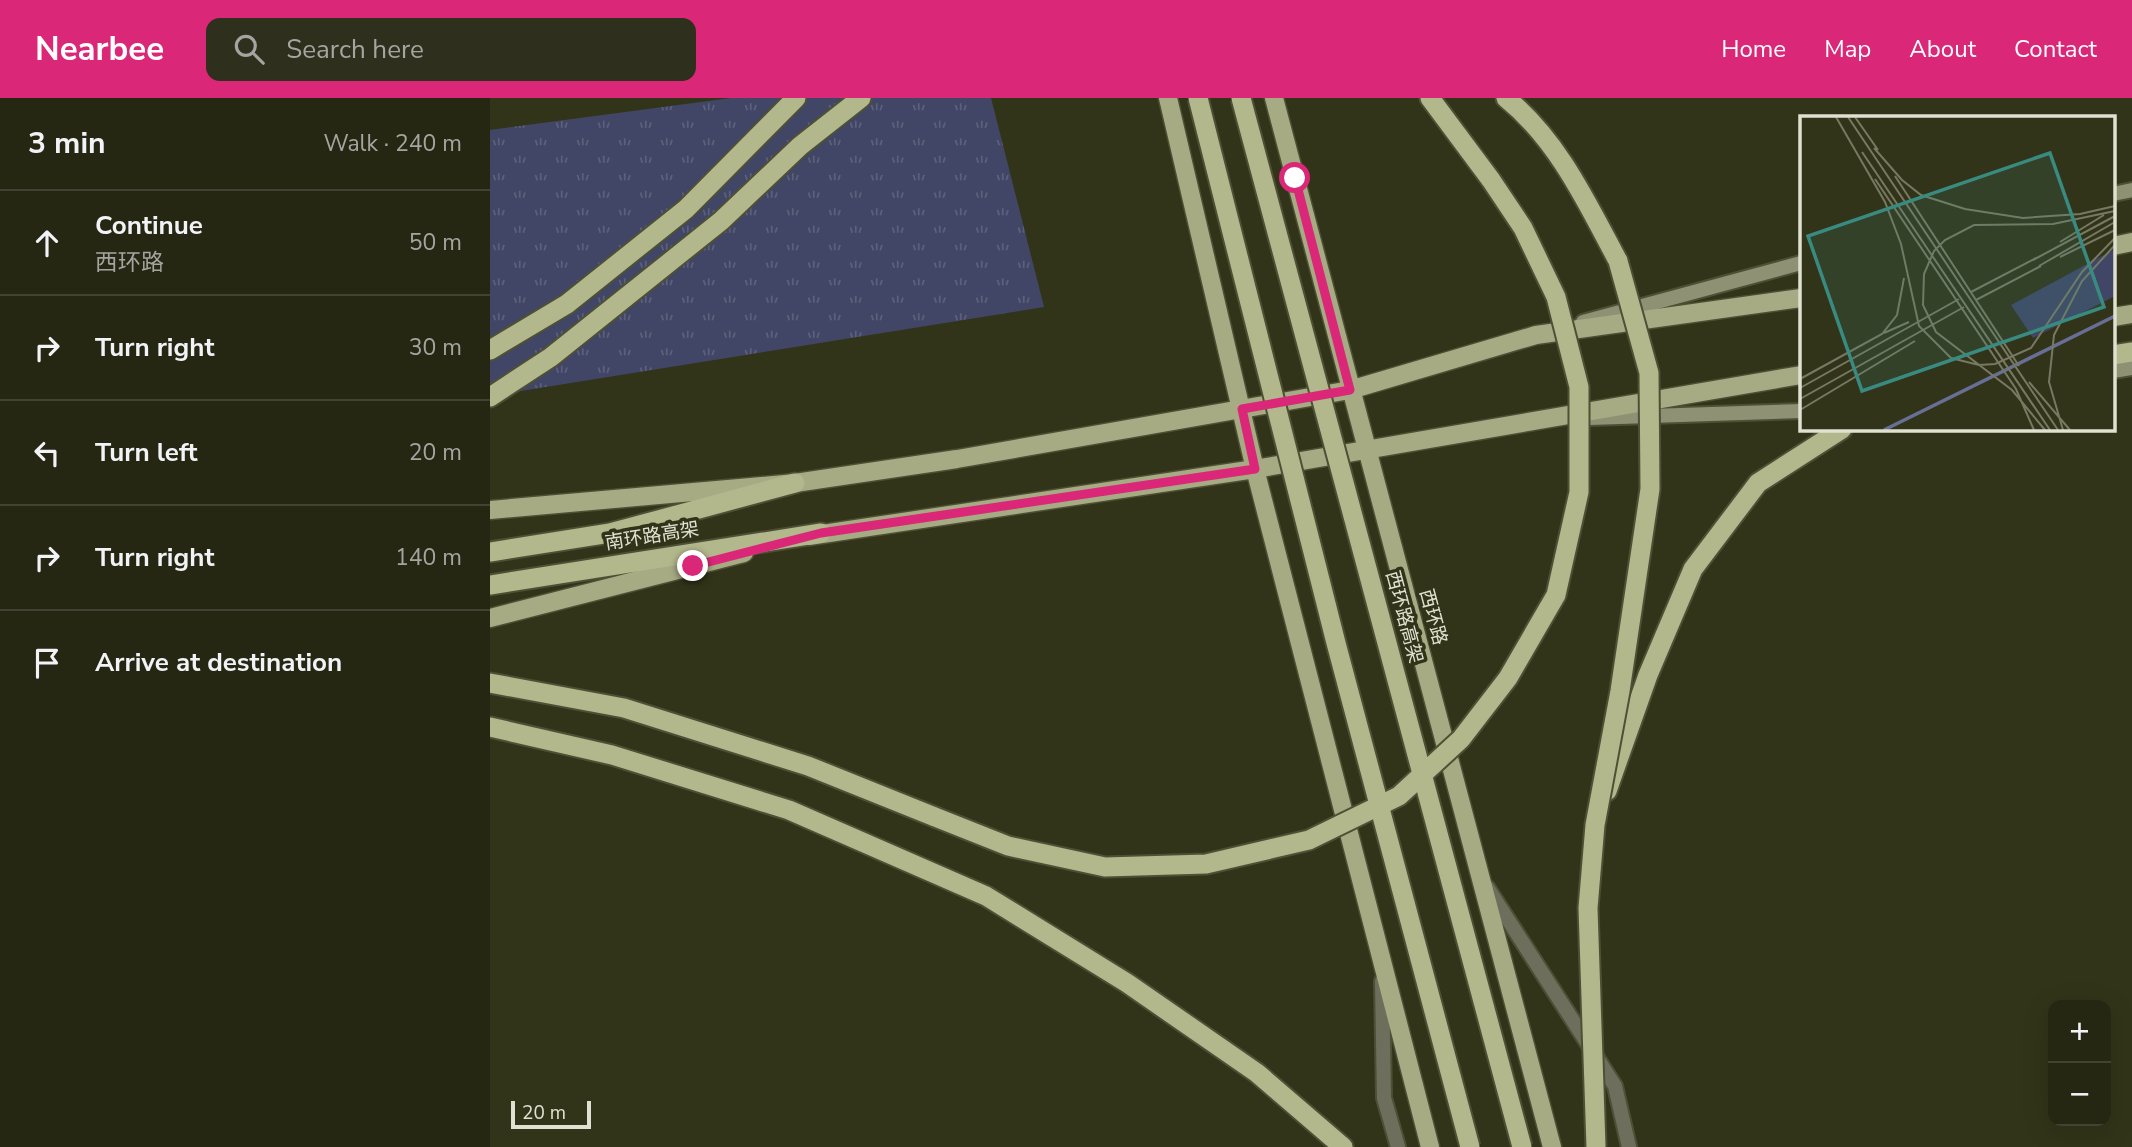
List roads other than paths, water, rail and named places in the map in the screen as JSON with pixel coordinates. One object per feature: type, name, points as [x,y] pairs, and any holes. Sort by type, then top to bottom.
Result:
[{"type":"highway","points":[[490,349],[566,304],[686,209],[796,98]]},
{"type":"highway","points":[[490,397],[551,358],[720,221],[800,146],[861,98]]},
{"type":"highway","points":[[1198,98],[1336,643],[1470,1147]]},
{"type":"highway","name":"西环路高架","points":[[1241,98],[1522,1147]]},
{"type":"highway","points":[[490,683],[624,708],[808,766],[1007,846],[1105,867],[1206,864],[1309,840],[1399,796],[1461,739],[1508,678],[1556,595],[1579,492],[1579,387],[1556,297],[1523,228],[1469,148],[1430,98]]},
{"type":"highway","points":[[1506,98],[1521,110],[1568,168],[1618,261],[1649,373],[1650,489],[1620,691],[1595,825],[1588,908],[1596,1147]]},
{"type":"highway","points":[[2114,355],[2132,352]]},
{"type":"highway","points":[[1595,825],[1647,675],[1693,569],[1758,483],[1840,430]]},
{"type":"highway","name":"南环路高架","points":[[490,552],[610,533],[795,483]]},
{"type":"highway","name":"南环路高架","points":[[490,585],[821,533]]},
{"type":"highway","points":[[490,727],[612,755],[789,810],[986,896],[1127,983],[1257,1073],[1343,1147]]},
{"type":"main road","points":[[1168,98],[1255,469],[1430,1147]]},
{"type":"main road","name":"西环路","points":[[1274,98],[1552,1147]]},
{"type":"main road","points":[[2114,194],[2132,190]]},
{"type":"main road","points":[[2114,246],[2132,242]]},
{"type":"main road","points":[[490,510],[795,483],[957,459],[1350,390],[1536,335],[1800,263]]},
{"type":"main road","points":[[1536,335],[1800,298]]},
{"type":"main road","points":[[2114,317],[2132,314]]},
{"type":"main road","points":[[2114,370],[2132,368]]},
{"type":"main road","points":[[490,618],[821,533],[1255,469],[1800,375]]},
{"type":"main road","points":[[1552,419],[1800,411]]},
{"type":"street","points":[[1480,877],[1615,1086],[1629,1147]]},
{"type":"street","points":[[1382,969],[1384,1098],[1398,1147]]}]
